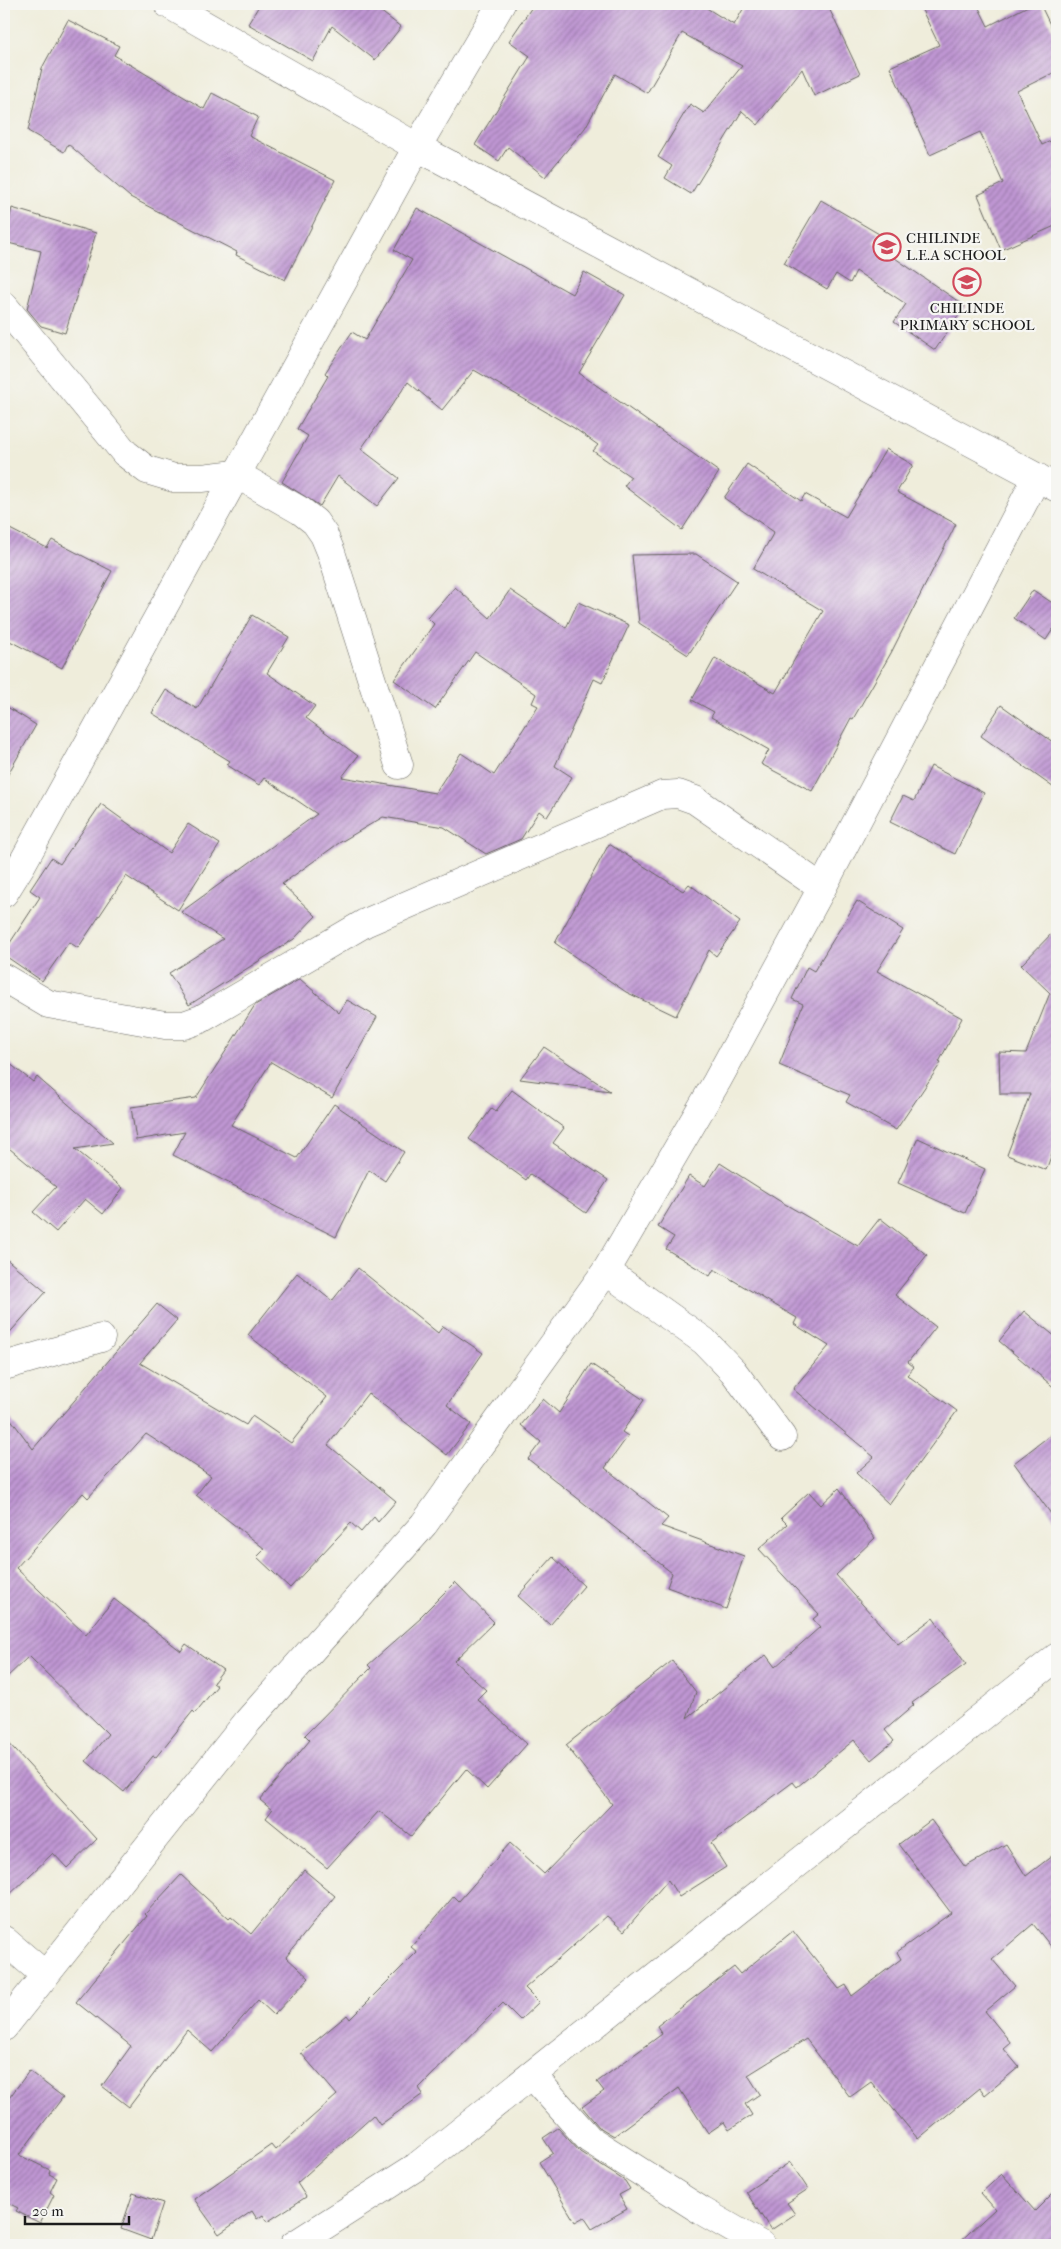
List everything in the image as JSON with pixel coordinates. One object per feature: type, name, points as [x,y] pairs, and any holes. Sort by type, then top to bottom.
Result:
[{"type":"street","points":[[4,2027],[248,1721],[424,1524],[606,1271],[717,1081],[1047,482],[417,147],[168,4]]},
{"type":"street","points":[[4,892],[22,864],[417,147],[501,4]]},
{"type":"street","points":[[4,306],[125,453],[147,470],[174,478],[202,478],[236,474],[301,511],[315,522],[324,534],[399,765]]},
{"type":"street","points":[[4,978],[48,1004],[166,1025],[184,1026],[201,1019],[365,923],[662,796],[678,794],[695,800],[822,888]]},
{"type":"street","points":[[606,1271],[704,1341],[733,1370],[782,1436]]},
{"type":"street","points":[[4,1366],[101,1338]]},
{"type":"street","points":[[294,2245],[416,2167],[1057,1657]]},
{"type":"street","points":[[4,1940],[45,1975]]},
{"type":"street","points":[[532,2074],[589,2139],[678,2196],[761,2245]]},
{"type":"building","points":[[260,4],[371,4],[401,27],[375,60],[332,26],[313,61],[248,24]]},
{"type":"building","points":[[534,4],[700,4],[734,25],[746,4],[827,4],[860,74],[814,96],[802,69],[758,125],[742,111],[691,194],[665,178],[672,166],[658,157],[690,104],[704,113],[742,66],[682,33],[647,93],[615,74],[585,128],[545,177],[508,147],[499,161],[475,145],[530,56],[509,41]]},
{"type":"building","points":[[919,4],[977,4],[988,26],[1032,4],[1040,4],[1057,39],[1057,71],[1017,91],[1042,145],[1057,138],[1057,225],[1001,250],[978,195],[1003,183],[980,132],[930,155],[890,67],[939,45]]},
{"type":"building","points":[[68,20],[119,46],[114,55],[204,109],[212,93],[258,117],[249,136],[335,180],[285,280],[236,255],[237,252],[130,197],[68,144],[64,152],[28,131],[42,68]]},
{"type":"building","points":[[821,200],[879,234],[873,243],[965,306],[935,350],[894,322],[906,304],[856,271],[850,283],[836,274],[827,289],[784,263]]},
{"type":"building","points":[[12,208],[96,233],[65,333],[41,326],[27,309],[41,251],[4,242]]},
{"type":"building","points":[[417,208],[572,294],[584,272],[625,295],[579,373],[719,472],[682,530],[624,486],[631,477],[593,451],[598,445],[574,428],[474,370],[442,410],[408,382],[361,449],[399,478],[377,506],[338,476],[320,506],[282,482],[308,436],[297,429],[328,376],[325,373],[352,332],[365,340],[412,260],[394,250]]},
{"type":"building","points":[[886,449],[913,465],[897,492],[956,524],[891,653],[853,719],[851,718],[812,791],[761,764],[769,750],[711,717],[714,712],[692,700],[715,658],[775,693],[823,611],[753,569],[774,532],[724,498],[747,464],[801,501],[805,494],[846,517]]},
{"type":"building","points":[[4,526],[47,548],[52,540],[112,571],[62,668],[4,638]]},
{"type":"building","points":[[696,554],[737,581],[688,655],[639,623],[632,555]]},
{"type":"building","points":[[455,587],[490,618],[510,590],[566,628],[578,602],[629,625],[602,683],[594,679],[555,766],[572,777],[547,817],[539,811],[521,839],[486,854],[444,827],[383,817],[339,843],[282,884],[316,916],[294,939],[189,1005],[169,973],[223,939],[181,912],[317,814],[264,778],[259,785],[227,765],[230,761],[152,713],[166,690],[197,709],[252,615],[289,637],[267,673],[315,706],[306,718],[358,756],[342,777],[435,793],[461,753],[494,775],[538,706],[532,703],[536,694],[475,652],[435,709],[394,680],[434,624],[428,618]]},
{"type":"building","points":[[1033,590],[1057,606],[1057,623],[1046,640],[1014,618]]},
{"type":"building","points":[[4,705],[36,725],[4,781]]},
{"type":"building","points":[[1001,705],[1057,745],[1057,790],[981,736]]},
{"type":"building","points":[[931,766],[984,793],[955,854],[890,822],[903,796],[914,801]]},
{"type":"building","points":[[101,804],[169,853],[188,824],[220,844],[178,910],[126,876],[78,948],[69,942],[42,981],[4,955],[4,952],[40,897],[30,890],[51,858],[60,864]]},
{"type":"building","points":[[609,844],[683,891],[689,884],[740,922],[716,956],[709,950],[676,1016],[626,992],[555,943]]},
{"type":"building","points":[[857,901],[903,930],[877,971],[962,1018],[939,1062],[941,1063],[896,1130],[846,1102],[850,1095],[779,1065],[803,1004],[792,999],[807,967],[814,971]]},
{"type":"building","points":[[1057,928],[1057,1140],[1046,1170],[1007,1155],[1030,1094],[1000,1094],[999,1052],[1026,1053],[1050,993],[1021,965]]},
{"type":"building","points":[[300,979],[339,1013],[347,1000],[377,1017],[332,1098],[271,1062],[231,1125],[297,1158],[334,1104],[404,1152],[385,1181],[369,1170],[336,1237],[173,1155],[185,1132],[136,1140],[131,1107],[196,1098],[255,1005]]},
{"type":"building","points":[[544,1047],[610,1091],[520,1079]]},
{"type":"building","points":[[4,1059],[33,1082],[37,1077],[113,1143],[75,1149],[123,1188],[103,1214],[85,1199],[56,1232],[33,1212],[56,1187],[4,1144]]},
{"type":"building","points":[[512,1090],[564,1128],[553,1143],[608,1180],[586,1213],[530,1174],[526,1180],[469,1139],[492,1108],[496,1111]]},
{"type":"building","points":[[918,1138],[985,1169],[965,1213],[898,1183]]},
{"type":"building","points":[[720,1163],[778,1200],[858,1246],[880,1218],[927,1255],[895,1295],[936,1327],[908,1362],[914,1367],[907,1375],[957,1411],[889,1504],[856,1473],[874,1457],[793,1389],[829,1346],[794,1324],[797,1318],[714,1269],[710,1276],[666,1249],[674,1237],[658,1227],[689,1176],[705,1186]]},
{"type":"building","points":[[4,1257],[46,1292],[4,1339]]},
{"type":"building","points":[[358,1268],[438,1333],[443,1326],[483,1353],[447,1405],[471,1424],[447,1455],[368,1393],[328,1445],[396,1501],[378,1522],[374,1517],[361,1532],[351,1523],[290,1588],[257,1557],[265,1549],[196,1495],[211,1476],[146,1434],[88,1498],[83,1493],[16,1568],[86,1635],[114,1599],[181,1651],[186,1644],[223,1670],[213,1683],[217,1686],[195,1713],[193,1711],[156,1757],[153,1756],[124,1792],[86,1761],[108,1734],[29,1656],[4,1680],[4,1410],[33,1449],[157,1304],[177,1320],[140,1363],[246,1425],[252,1416],[291,1443],[327,1397],[248,1335],[297,1273],[332,1301]]},
{"type":"building","points":[[1024,1311],[1057,1338],[1057,1390],[999,1341]]},
{"type":"building","points":[[591,1364],[644,1400],[622,1432],[628,1436],[605,1468],[668,1518],[661,1526],[744,1556],[726,1609],[667,1587],[672,1573],[528,1459],[541,1442],[521,1425],[543,1399],[559,1413]]},
{"type":"building","points":[[1057,1430],[1057,1522],[1014,1463]]},
{"type":"building","points":[[839,1488],[875,1538],[836,1575],[898,1644],[933,1618],[966,1664],[912,1703],[914,1705],[885,1730],[894,1741],[871,1760],[854,1740],[797,1787],[793,1782],[711,1843],[726,1867],[679,1897],[668,1880],[624,1931],[607,1916],[525,1988],[539,2002],[520,2020],[503,2003],[419,2088],[423,2094],[380,2125],[373,2115],[297,2183],[306,2197],[267,2222],[263,2215],[257,2219],[252,2211],[219,2234],[194,2199],[271,2145],[275,2150],[337,2095],[301,2053],[347,2015],[350,2019],[417,1952],[411,1947],[454,1896],[459,1901],[510,1843],[544,1874],[612,1804],[566,1745],[672,1661],[696,1692],[687,1718],[766,1655],[775,1667],[820,1627],[813,1619],[819,1614],[759,1549],[787,1524],[781,1518],[809,1492],[821,1505]]},
{"type":"building","points":[[553,1557],[584,1586],[550,1625],[518,1596]]},
{"type":"building","points":[[455,1582],[494,1622],[454,1661],[486,1690],[477,1699],[527,1744],[487,1789],[466,1769],[411,1836],[379,1811],[327,1868],[266,1818],[272,1810],[260,1800],[310,1740],[305,1735],[371,1668],[368,1665],[421,1618]]},
{"type":"building","points":[[4,1738],[97,1839],[67,1868],[53,1853],[4,1900]]},
{"type":"building","points":[[931,1820],[965,1867],[1006,1844],[1026,1876],[1057,1852],[1057,1954],[1033,1924],[992,1959],[1015,1986],[985,2011],[1011,2043],[1004,2049],[1019,2067],[985,2095],[980,2088],[918,2139],[871,2082],[850,2097],[806,2039],[748,2075],[760,2094],[745,2104],[752,2115],[729,2130],[724,2122],[708,2133],[679,2088],[614,2136],[599,2127],[582,2107],[604,2091],[597,2082],[662,2034],[657,2026],[734,1967],[740,1974],[793,1931],[839,1989],[846,1985],[852,1996],[901,1959],[897,1952],[951,1913],[899,1844]]},
{"type":"building","points":[[304,1870],[335,1896],[286,1957],[309,1978],[274,2015],[258,2000],[212,2052],[187,2030],[129,2107],[102,2086],[131,2046],[76,2002],[147,1916],[145,1914],[181,1875],[229,1919],[231,1917],[251,1934]]},
{"type":"building","points":[[29,2071],[63,2097],[19,2155],[50,2170],[49,2174],[57,2178],[50,2192],[54,2195],[40,2223],[16,2211],[18,2208],[4,2201],[4,2105]]},
{"type":"building","points":[[558,2128],[580,2152],[625,2181],[630,2189],[619,2195],[627,2209],[592,2229],[584,2217],[575,2222],[539,2162],[553,2153],[543,2138]]},
{"type":"building","points":[[790,2162],[808,2189],[787,2203],[795,2214],[771,2230],[746,2192]]},
{"type":"building","points":[[1002,2174],[1035,2211],[1057,2189],[1057,2245],[956,2245],[995,2209],[981,2193]]},
{"type":"building","points":[[133,2193],[163,2203],[151,2240],[121,2229]]},
{"type":"place","name":"CHILINDE L.E.A SCHOOL","points":[[887,247]]},
{"type":"place","name":"CHILINDE PRIMARY SCHOOL","points":[[967,282]]}]
